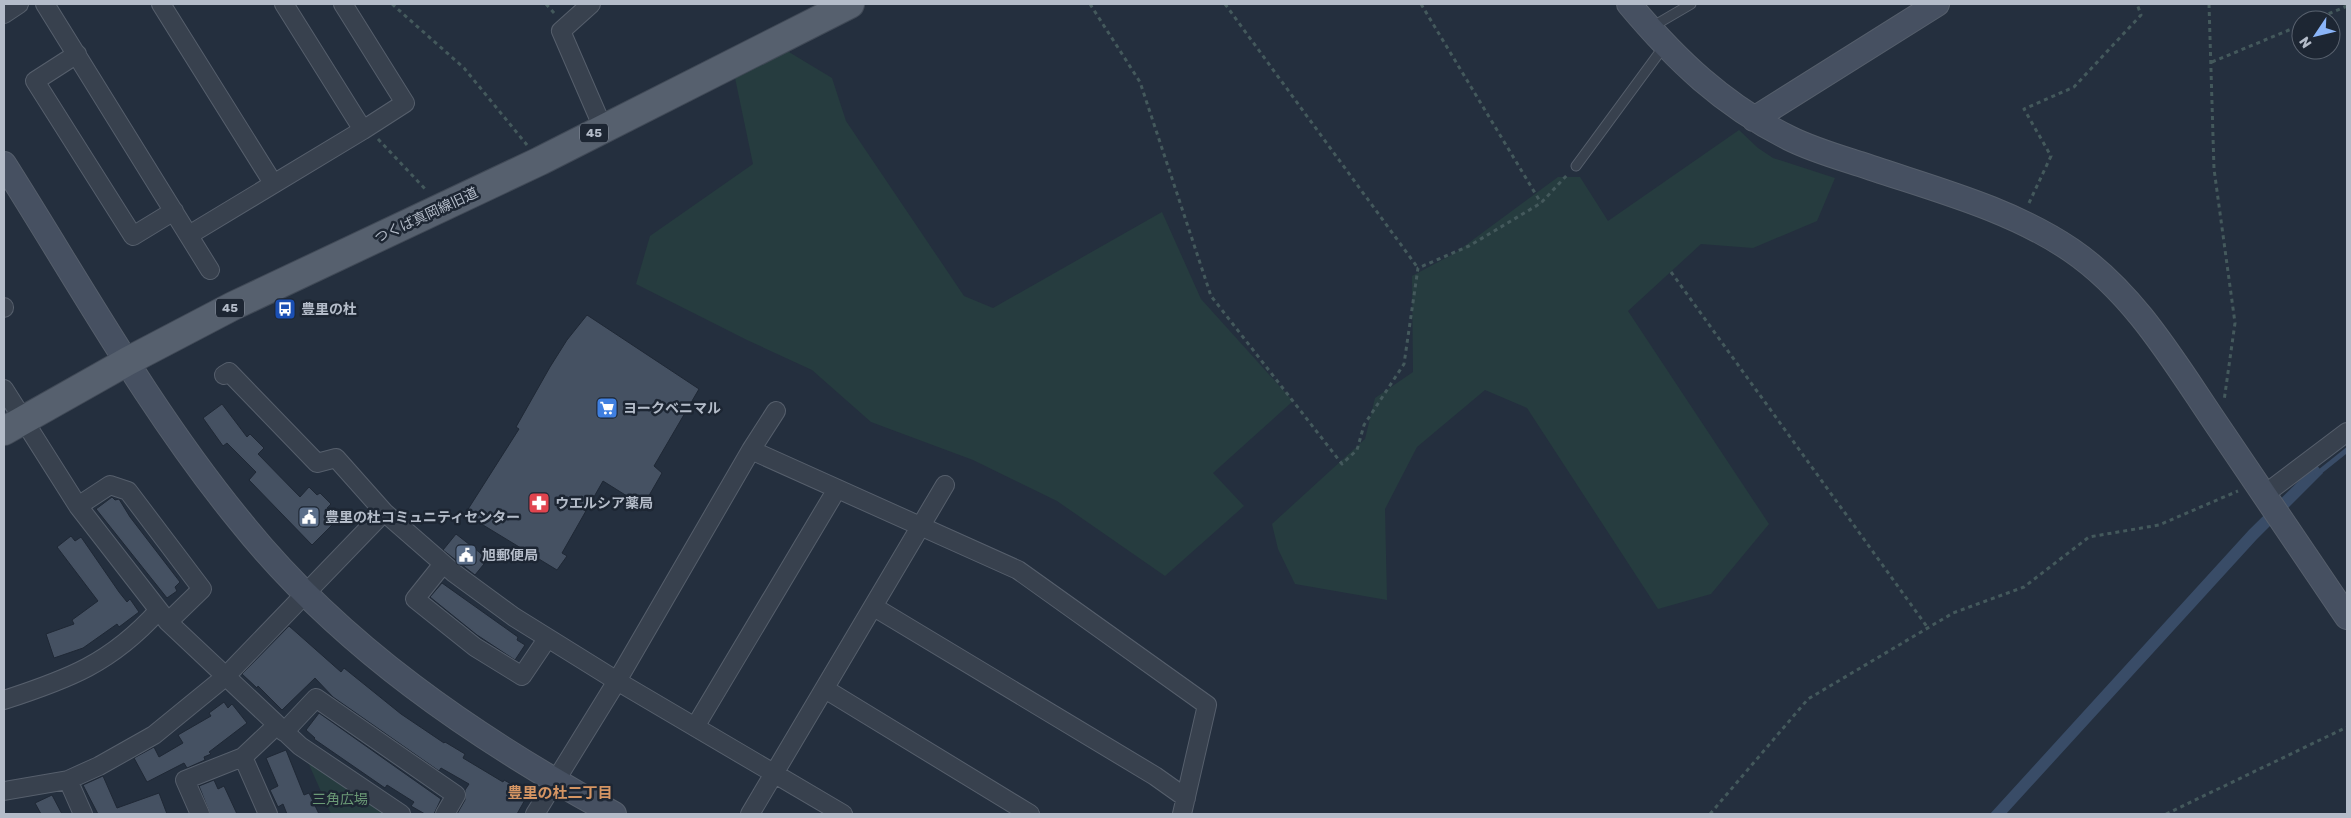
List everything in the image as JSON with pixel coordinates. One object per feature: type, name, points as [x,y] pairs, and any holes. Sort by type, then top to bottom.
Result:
[{"type":"main road","name":"つくば真岡線旧道","points":[[14,426],[128,361],[233,306],[540,161],[850,4]]},
{"type":"street","points":[[4,14],[19,4]]},
{"type":"street","points":[[45,4],[210,270]]},
{"type":"street","points":[[161,4],[273,183]]},
{"type":"street","points":[[284,4],[363,130]]},
{"type":"street","points":[[189,235],[405,103],[343,4]]},
{"type":"street","points":[[591,4],[561,30],[603,128]]},
{"type":"street","points":[[1629,4],[1657,37],[1708,87],[1754,119],[1791,139],[1824,153],[1969,201],[2020,222],[2072,251],[2105,278],[2125,298],[2160,341],[2347,616]]},
{"type":"street","points":[[1754,119],[1937,4]]},
{"type":"street","points":[[76,54],[36,81],[133,236],[174,210]]},
{"type":"street","points":[[4,164],[173,431],[240,522],[305,594],[344,631],[407,683],[554,781],[614,814]]},
{"type":"street","points":[[224,375],[229,372],[318,463],[336,458],[384,512],[443,564],[514,618],[843,814]]},
{"type":"street","points":[[4,389],[14,426],[163,617],[300,746],[401,814]]},
{"type":"street","points":[[535,814],[617,681],[720,501],[776,411]]},
{"type":"street","points":[[2260,488],[2347,432]]},
{"type":"street","points":[[752,450],[1018,570],[1207,705],[1184,806],[1138,765],[874,607]]},
{"type":"street","points":[[4,700],[57,683],[109,656],[141,630],[202,589],[128,491],[110,485],[78,506]]},
{"type":"street","points":[[750,814],[826,689],[945,485]]},
{"type":"street","points":[[695,727],[837,489]]},
{"type":"street","points":[[4,791],[68,780],[99,766],[154,735],[225,676],[384,512]]},
{"type":"street","points":[[443,564],[415,599],[475,647],[522,676],[547,638]]},
{"type":"street","points":[[826,689],[1030,814]]},
{"type":"street","points":[[200,814],[186,780],[243,757],[316,698],[456,795],[445,814]]},
{"type":"street","points":[[243,757],[268,814]]},
{"type":"street","points":[[68,780],[83,814]]},
{"type":"lane","points":[[1576,166],[1657,37],[1691,4]]},
{"type":"path","points":[[392,4],[464,68],[540,161]]},
{"type":"path","points":[[1090,4],[1140,82],[1211,296],[1342,464],[1357,450],[1364,425],[1404,364],[1418,268],[1225,4]]},
{"type":"path","points":[[1421,4],[1541,203]]},
{"type":"path","points":[[2020,222],[2051,156],[2024,109],[2074,87],[2141,15],[2137,4]]},
{"type":"path","points":[[2209,4],[2214,170],[2234,323],[2224,402],[2211,415]]},
{"type":"path","points":[[2212,62],[2291,29]]},
{"type":"path","points":[[363,130],[373,134],[443,207]]},
{"type":"path","points":[[1418,268],[1470,246],[1541,203],[1576,166]]},
{"type":"path","points":[[1671,272],[1928,628]]},
{"type":"path","points":[[1710,814],[1808,699],[1954,613],[2024,587],[2089,538],[2159,525],[2246,488],[2260,488]]},
{"type":"path","points":[[2166,814],[2347,727]]},
{"type":"green space","points":[[759,34],[832,78],[846,121],[964,296],[993,308],[1162,212],[1201,299],[1293,401],[1213,473],[1244,506],[1165,576],[1057,501],[973,460],[871,422],[812,370],[747,340],[636,284],[650,236],[753,164],[730,54]]},
{"type":"green space","points":[[1739,130],[1758,148],[1773,158],[1835,178],[1817,221],[1753,248],[1701,244],[1628,311],[1769,524],[1711,594],[1658,609],[1527,408],[1485,390],[1417,447],[1385,509],[1387,600],[1295,584],[1278,549],[1272,524],[1365,439],[1375,398],[1413,372],[1412,276],[1455,253],[1558,177],[1580,177],[1608,221]]},
{"type":"green space","name":"三角広場","points":[[307,760],[390,814],[331,814]]},
{"type":"water","points":[[2316,464],[2323,473],[2257,539],[2006,814],[1990,814],[2249,530]]},
{"type":"building","name":"ヨークベニマル","points":[[587,315],[699,389],[654,466],[662,473],[643,506],[603,481],[562,553],[567,556],[557,570],[465,514],[519,429],[516,427],[550,367],[567,340]]},
{"type":"building","points":[[222,404],[247,437],[250,434],[264,448],[258,454],[300,497],[309,487],[317,495],[320,493],[331,504],[327,508],[338,519],[312,545],[249,480],[256,472],[227,443],[223,446],[203,418]]},
{"type":"building","points":[[112,497],[115,500],[119,499],[130,517],[180,582],[175,587],[177,591],[167,598],[96,509]]},
{"type":"building","points":[[456,534],[488,559],[475,575],[443,550]]},
{"type":"building","points":[[71,536],[75,541],[81,537],[119,592],[127,602],[130,599],[139,612],[119,627],[117,624],[83,648],[54,658],[46,634],[74,624],[72,620],[98,601],[57,547]]},
{"type":"building","points":[[442,583],[518,637],[517,640],[525,645],[515,660],[477,635],[430,597]]},
{"type":"building","points":[[289,626],[341,672],[344,668],[401,714],[444,743],[465,754],[463,758],[503,782],[504,780],[524,791],[521,796],[526,798],[517,814],[457,814],[465,800],[465,790],[469,784],[441,768],[439,771],[333,697],[315,678],[282,710],[258,686],[257,688],[242,674]]},
{"type":"building","points":[[224,702],[228,708],[232,704],[247,723],[209,752],[211,754],[204,757],[205,760],[187,768],[184,763],[147,782],[134,758],[154,747],[159,757],[183,743],[178,735],[211,716],[209,713]]},
{"type":"building","points":[[319,713],[441,799],[434,814],[425,814],[411,806],[414,802],[387,785],[385,788],[314,739],[306,730]]},
{"type":"building","points":[[286,750],[304,795],[309,793],[319,814],[287,814],[283,804],[278,807],[270,790],[278,786],[266,758]]},
{"type":"building","points":[[103,776],[117,808],[159,793],[167,814],[98,814],[83,785]]},
{"type":"building","points":[[214,780],[218,789],[224,786],[237,814],[210,814],[199,786]]},
{"type":"building","points":[[52,795],[62,814],[41,814],[35,803]]},
{"type":"waterway","points":[[2317,474],[2347,450]]},
{"type":"place","name":"豊里の杜","points":[[285,309]]},
{"type":"place","name":"ヨークベニマル","points":[[607,408]]},
{"type":"place","name":"ウエルシア薬局","points":[[539,503]]},
{"type":"place","name":"豊里の杜コミュニティセンター","points":[[309,517]]},
{"type":"place","name":"旭郵便局","points":[[466,555]]},
{"type":"district","name":"豊里の杜二丁目","points":[[560,793]]}]
